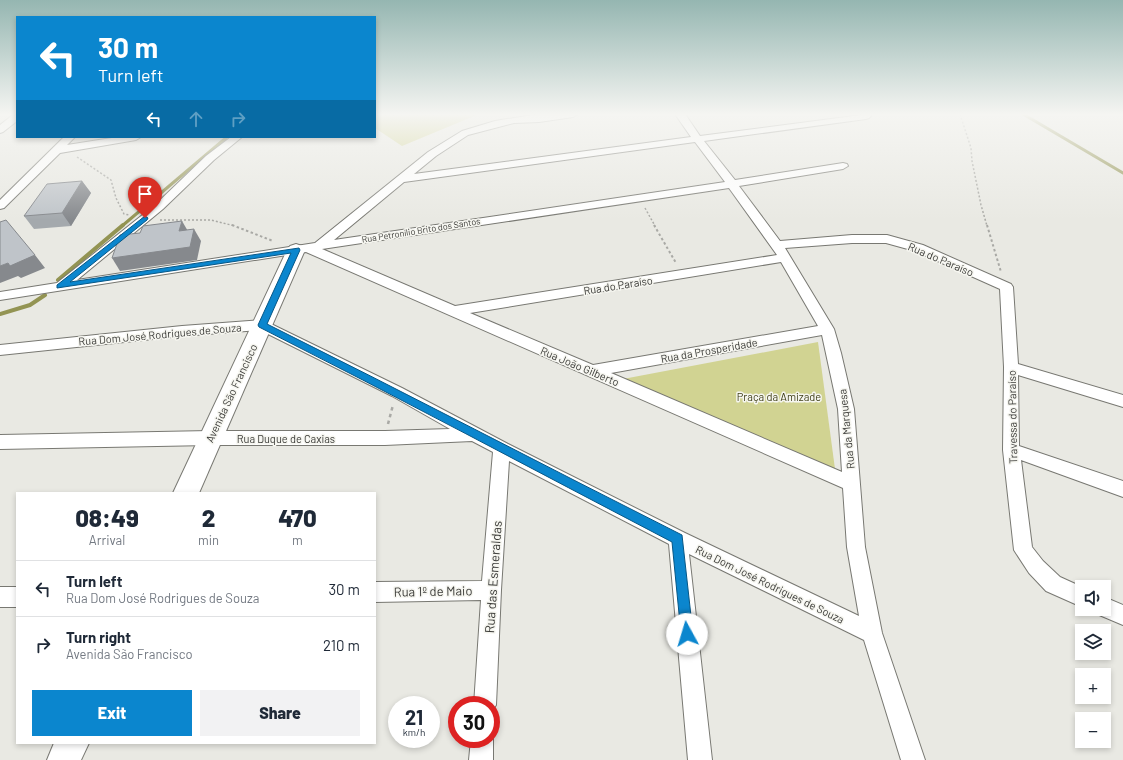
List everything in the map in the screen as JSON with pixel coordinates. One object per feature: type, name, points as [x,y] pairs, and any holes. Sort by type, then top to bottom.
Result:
[{"type":"street","points":[[0,206],[58,150],[61,149]]},
{"type":"street","points":[[60,286],[159,207],[210,158],[221,149]]},
{"type":"street","points":[[307,248],[439,149]]},
{"type":"street","points":[[401,179],[620,149]]},
{"type":"street","name":"Rua da Marquesa","points":[[705,149],[781,252],[826,329],[836,360],[846,409],[856,547],[872,633],[913,760]]},
{"type":"street","name":"Rua Petronílio Brito dos Santos","points":[[0,296],[466,223],[640,199],[843,166]]},
{"type":"street","name":"Rua do Paraíso","points":[[452,311],[684,275],[781,252],[852,239],[887,239],[919,248],[1006,287]]},
{"type":"street","name":"Rua João Gilberto","points":[[307,248],[852,484]]},
{"type":"street","name":"Avenida São Francisco","points":[[186,492],[262,325],[307,248]]},
{"type":"street","name":"Travessa do Paraíso","points":[[1006,287],[1011,367],[1011,450],[1023,550],[1036,567],[1053,584],[1075,594]]},
{"type":"street","name":"Rua Dom José Rodrigues de Souza","points":[[0,350],[182,331],[262,325],[397,392],[502,449],[678,539],[872,633]]},
{"type":"street","name":"Rua da Prosperidade","points":[[592,371],[826,329]]},
{"type":"street","points":[[1011,367],[1123,401]]},
{"type":"street","name":"Rua Duque de Caxias","points":[[0,442],[210,438],[385,438],[475,434]]},
{"type":"street","name":"Rua das Esmeraldas","points":[[485,696],[491,590],[502,449]]},
{"type":"street","points":[[1011,450],[1123,489]]},
{"type":"street","points":[[678,539],[700,760]]},
{"type":"street","name":"Rua 1º de Maio","points":[[376,592],[491,590]]},
{"type":"street","points":[[0,597],[16,597]]},
{"type":"street","points":[[1111,610],[1123,615]]},
{"type":"street","points":[[64,760],[72,744]]},
{"type":"street","points":[[481,760],[482,748]]},
{"type":"path","points":[[971,149],[981,205],[1006,287]]},
{"type":"path","points":[[58,150],[77,157],[111,180],[116,198],[124,214]]},
{"type":"path","points":[[640,199],[684,275]]},
{"type":"path","points":[[145,218],[170,221],[200,219],[223,221],[307,248]]},
{"type":"path","points":[[385,438],[397,392]]},
{"type":"green space","name":"Praça da Amizade","points":[[818,342],[835,469],[623,379]]},
{"type":"building","points":[[82,181],[62,213],[24,216],[47,184]]},
{"type":"building","points":[[6,220],[35,255],[10,266],[8,263],[0,266],[0,222]]},
{"type":"building","points":[[182,221],[179,231],[194,229],[190,247],[112,258],[120,235],[140,233],[143,226]]},
{"type":"waterway","points":[[122,226],[212,149]]},
{"type":"waterway","points":[[1083,149],[1123,173]]},
{"type":"waterway","points":[[58,280],[123,225]]},
{"type":"waterway","points":[[0,314],[30,305],[45,295]]},
{"type":"route","points":[[145,218],[60,286],[296,250],[262,325],[397,392],[502,449],[678,539],[687,634]]}]
